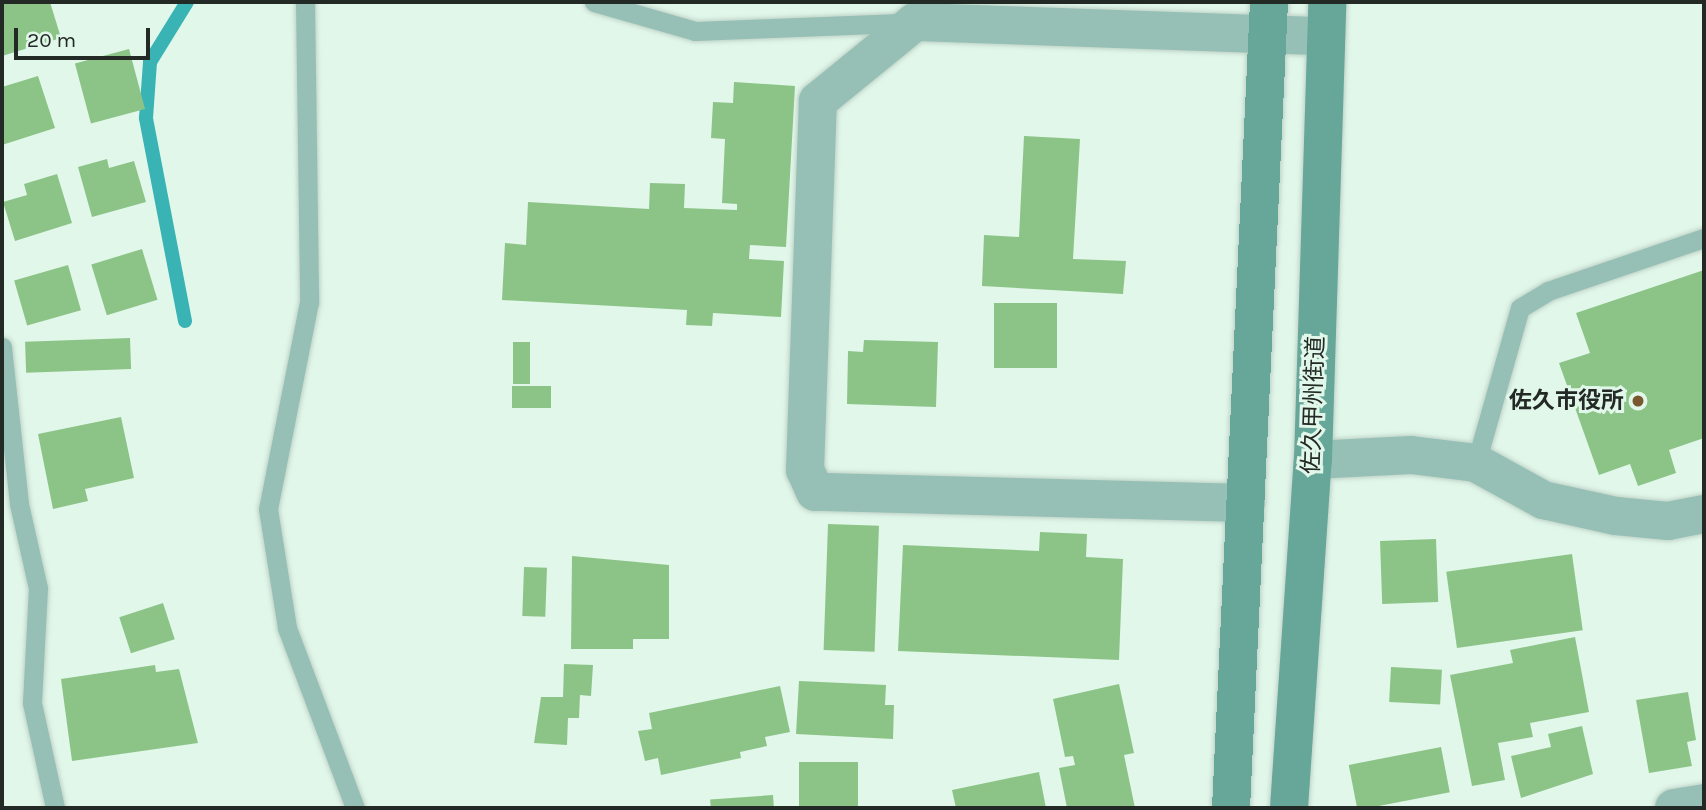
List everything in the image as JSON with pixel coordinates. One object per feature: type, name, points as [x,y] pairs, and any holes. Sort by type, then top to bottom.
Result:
[{"type":"main road","points":[[1231,808],[1268,17]]},
{"type":"main road","name":"佐久甲州街道","points":[[1289,808],[1312,460],[1327,19]]},
{"type":"street","points":[[1246,503],[835,496],[807,483],[818,101],[915,22],[1268,17],[1327,19]]},
{"type":"street","points":[[1312,460],[1411,456],[1476,463],[1544,499],[1604,513],[1668,521],[1704,514]]},
{"type":"street","points":[[1675,808],[1704,803]]},
{"type":"lane","points":[[305,2],[309,302],[268,521],[287,628],[355,808]]},
{"type":"lane","points":[[594,2],[695,31],[915,22]]},
{"type":"lane","points":[[1476,463],[1520,309],[1548,291],[1704,238]]},
{"type":"lane","points":[[2,347],[19,504],[38,588],[32,703],[55,808]]},
{"type":"building","points":[[2,2],[50,2],[61,38],[2,56]]},
{"type":"building","points":[[129,49],[145,109],[91,123],[75,63]]},
{"type":"building","points":[[38,76],[55,128],[2,145],[2,87]]},
{"type":"building","points":[[734,82],[795,86],[786,247],[750,245],[749,259],[784,261],[781,317],[713,313],[712,326],[686,325],[687,310],[502,300],[505,243],[526,245],[528,202],[649,209],[650,183],[685,184],[684,208],[737,210],[737,204],[722,203],[725,139],[711,138],[713,102],[733,103]]},
{"type":"building","points":[[1024,136],[1080,139],[1073,259],[1126,261],[1123,294],[982,286],[984,235],[1019,237]]},
{"type":"building","points":[[107,159],[109,168],[134,161],[146,202],[92,217],[78,167]]},
{"type":"building","points":[[57,174],[72,223],[15,241],[3,202],[27,195],[24,184]]},
{"type":"building","points":[[142,249],[157,300],[107,315],[91,264]]},
{"type":"building","points":[[68,265],[81,310],[27,326],[14,280]]},
{"type":"building","name":"佐久市役所","points":[[1704,270],[1704,438],[1669,450],[1676,473],[1638,486],[1630,464],[1599,475],[1559,363],[1590,353],[1576,313]]},
{"type":"building","points":[[994,303],[1057,303],[1057,368],[994,368]]},
{"type":"building","points":[[130,338],[131,369],[26,373],[25,342]]},
{"type":"building","points":[[864,340],[938,342],[936,407],[847,404],[848,351],[863,352]]},
{"type":"building","points":[[513,342],[530,342],[530,384],[513,384]]},
{"type":"building","points":[[512,386],[551,386],[551,408],[512,408]]},
{"type":"building","points":[[121,417],[134,478],[85,489],[88,501],[53,509],[38,434]]},
{"type":"building","points":[[828,524],[879,526],[875,652],[824,650]]},
{"type":"building","points":[[1040,532],[1087,534],[1086,557],[1123,559],[1119,660],[898,651],[903,545],[1039,551]]},
{"type":"building","points":[[1436,539],[1438,602],[1382,604],[1380,541]]},
{"type":"building","points":[[1572,554],[1583,630],[1457,648],[1446,572]]},
{"type":"building","points":[[572,556],[669,565],[669,639],[633,639],[633,649],[571,649]]},
{"type":"building","points":[[524,567],[547,568],[545,617],[522,616]]},
{"type":"building","points":[[163,603],[175,639],[131,653],[119,617]]},
{"type":"building","points":[[1575,637],[1589,712],[1530,723],[1533,737],[1498,743],[1505,780],[1472,786],[1450,675],[1513,663],[1510,650]]},
{"type":"building","points":[[564,664],[593,665],[591,696],[580,695],[579,718],[568,718],[567,745],[534,743],[541,697],[563,697]]},
{"type":"building","points":[[155,665],[156,672],[179,669],[198,743],[72,761],[61,679]]},
{"type":"building","points":[[1391,667],[1442,670],[1440,705],[1389,702]]},
{"type":"building","points":[[799,681],[886,685],[885,705],[894,705],[893,739],[796,734]]},
{"type":"building","points":[[1119,684],[1134,753],[1124,755],[1135,808],[1067,808],[1059,768],[1075,765],[1073,756],[1065,757],[1053,699]]},
{"type":"building","points":[[780,686],[790,732],[765,737],[767,746],[740,752],[741,758],[661,775],[658,758],[645,761],[638,731],[652,729],[649,713]]},
{"type":"building","points":[[1688,692],[1696,740],[1687,742],[1692,766],[1649,773],[1636,700]]},
{"type":"building","points":[[1582,726],[1593,774],[1521,798],[1511,756],[1551,747],[1548,734]]},
{"type":"building","points":[[1441,747],[1450,792],[1357,808],[1349,765]]},
{"type":"building","points":[[799,762],[858,762],[858,808],[799,808]]},
{"type":"building","points":[[1039,772],[1046,808],[956,808],[952,790]]},
{"type":"building","points":[[773,795],[774,808],[711,808],[710,799]]},
{"type":"waterway","points":[[185,321],[146,118],[150,62],[187,2]]},
{"type":"place","name":"佐久市役所","points":[[1638,401]]}]
